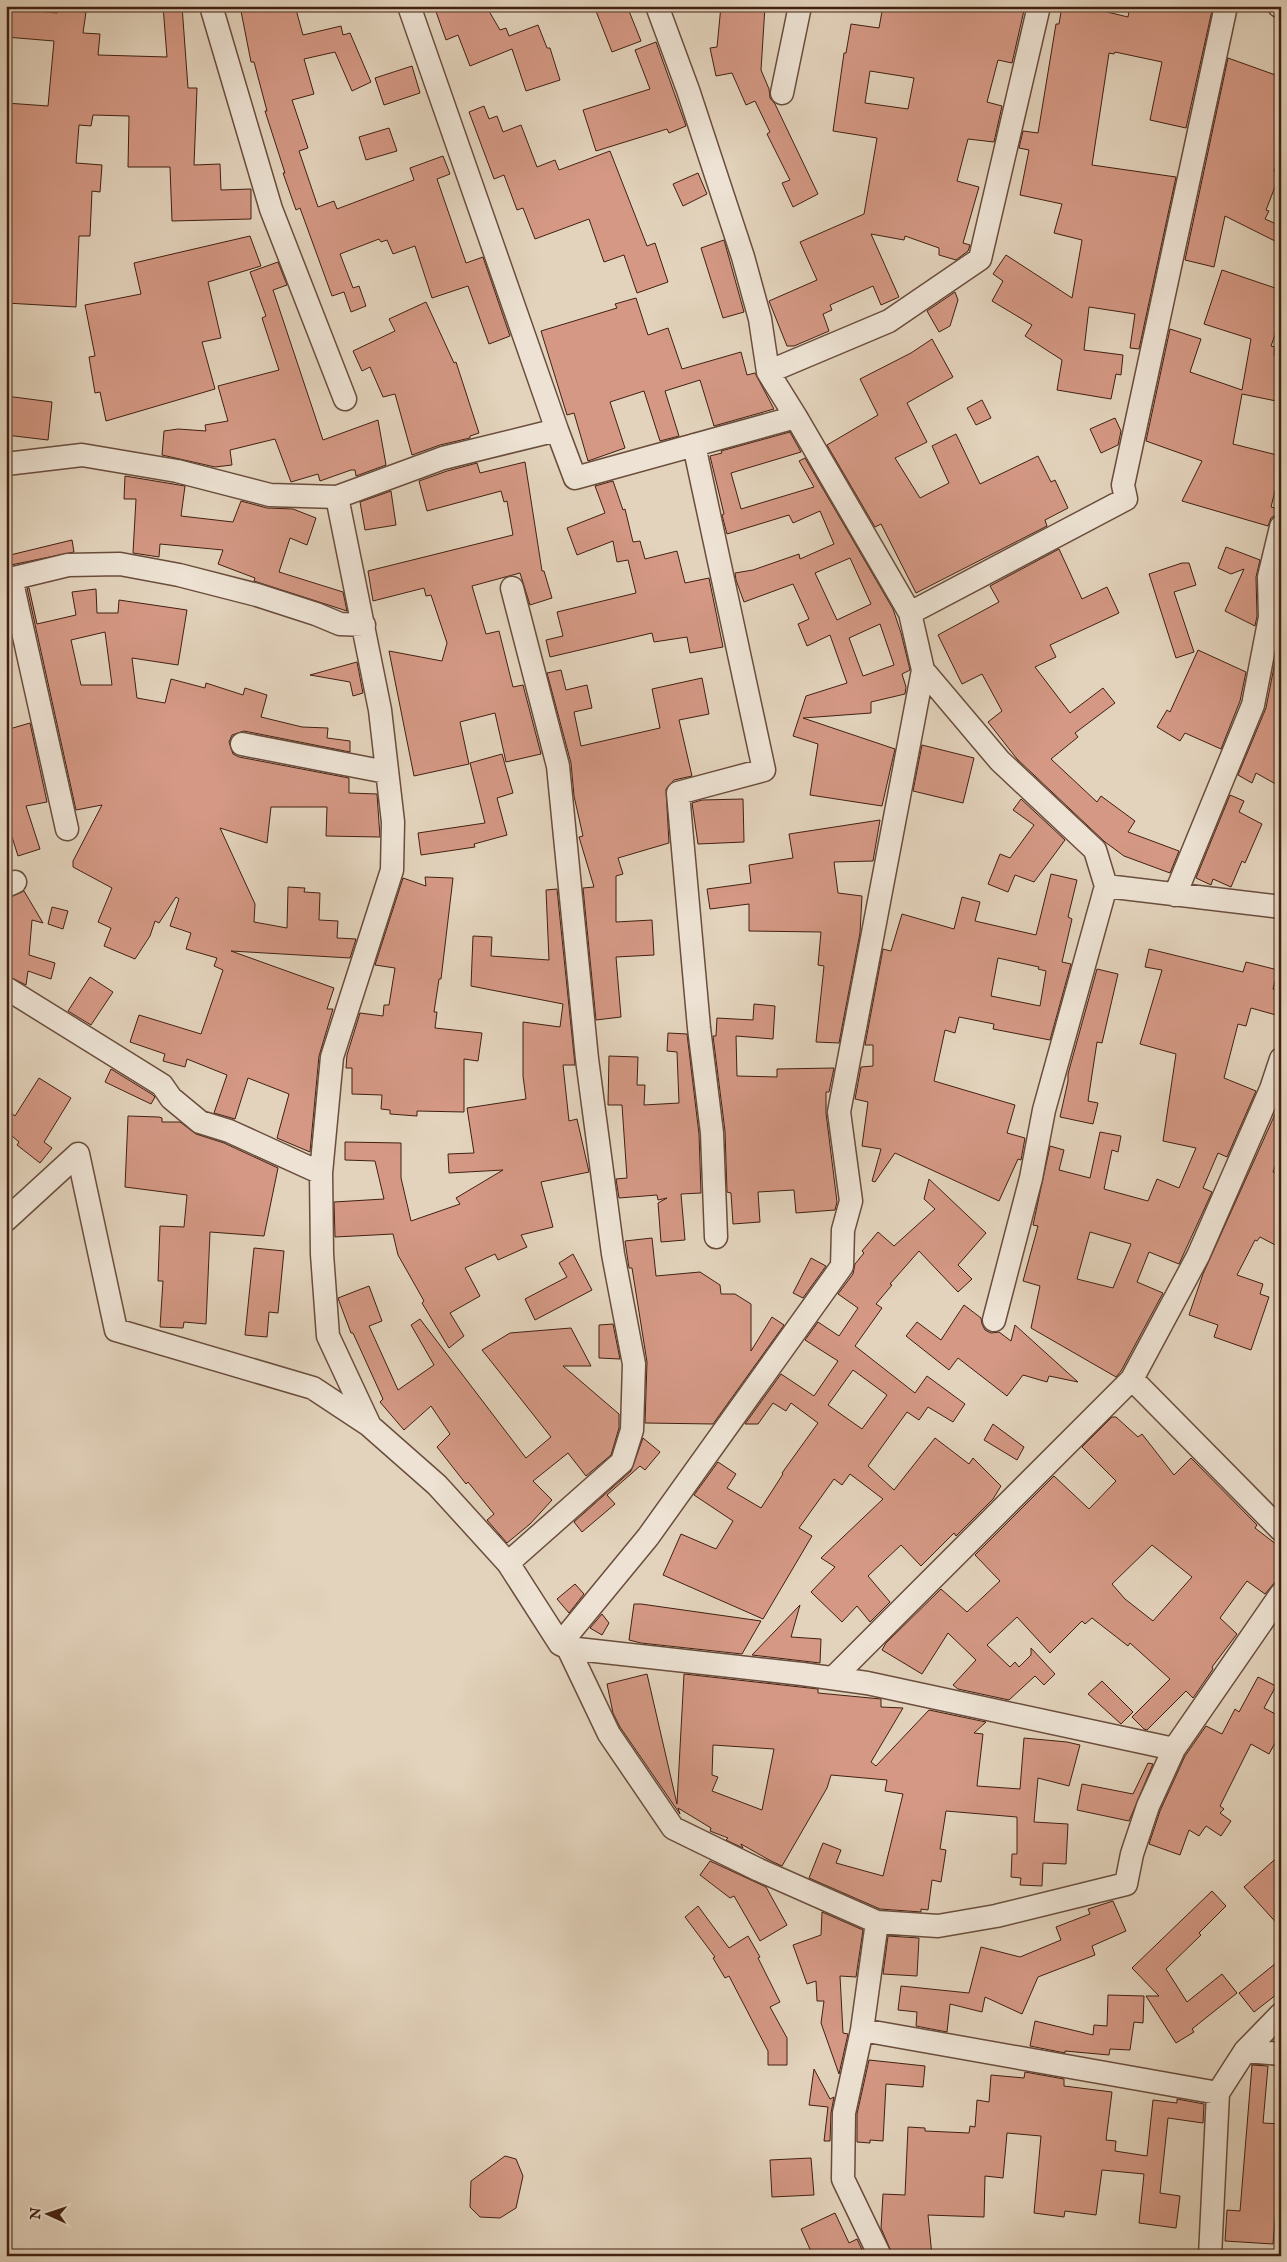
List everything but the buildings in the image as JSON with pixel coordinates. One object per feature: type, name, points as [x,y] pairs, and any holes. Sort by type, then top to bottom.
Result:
[{"type":"street","points":[[211,6],[270,210],[344,399]]},
{"type":"street","points":[[409,6],[575,478],[796,417]]},
{"type":"street","points":[[564,1646],[648,1537],[842,1266],[843,1230],[851,1201],[839,1112],[923,670],[910,613],[768,372],[760,319],[743,257],[688,90],[657,6]]},
{"type":"street","points":[[782,93],[800,6]]},
{"type":"street","points":[[768,372],[889,321],[980,259],[1039,6]]},
{"type":"street","points":[[910,613],[1126,499],[1123,485],[1226,6]]},
{"type":"street","points":[[6,464],[82,455],[177,471],[270,495],[337,497],[443,458],[557,430]]},
{"type":"street","points":[[694,445],[764,770],[678,792],[700,1028],[712,1133],[716,1236]]},
{"type":"street","points":[[337,497],[380,710],[393,822],[392,870],[332,1057],[321,1173],[322,1254],[328,1336],[370,1426]]},
{"type":"street","points":[[1176,895],[1253,705],[1270,616],[1269,577],[1281,527]]},
{"type":"street","points":[[67,829],[8,579],[68,565],[120,564],[179,575],[257,595],[316,614],[340,624],[364,625]]},
{"type":"street","points":[[508,1563],[622,1462],[632,1430],[634,1364],[613,1254],[587,1059],[558,766],[512,588]]},
{"type":"street","points":[[923,670],[1000,761],[1094,850],[1106,886],[1044,1110],[1031,1178],[994,1320]]},
{"type":"street","points":[[242,744],[386,772]]},
{"type":"street","points":[[1106,886],[1281,907]]},
{"type":"street","points":[[6,988],[162,1085],[170,1098],[200,1122],[229,1131],[321,1173]]},
{"type":"street","points":[[833,1678],[1132,1379],[1198,1256],[1271,1089],[1281,1059]]},
{"type":"street","points":[[6,1220],[78,1154],[116,1330],[313,1388],[370,1426],[437,1485],[508,1563],[564,1646],[609,1734],[673,1828],[759,1870],[878,1922],[938,1926],[996,1916],[1126,1884],[1132,1854],[1148,1806],[1174,1749],[1281,1594]]},
{"type":"street","points":[[1132,1379],[1281,1530]]},
{"type":"street","points":[[564,1646],[867,1683],[1174,1749]]},
{"type":"street","points":[[878,1922],[862,2030],[844,2113],[842,2179],[880,2256]]},
{"type":"street","points":[[1210,2256],[1218,2093],[1245,2051],[1281,2014]]},
{"type":"street","points":[[862,2030],[1218,2093]]},
{"type":"street","points":[[1245,2051],[1281,2054]]}]
